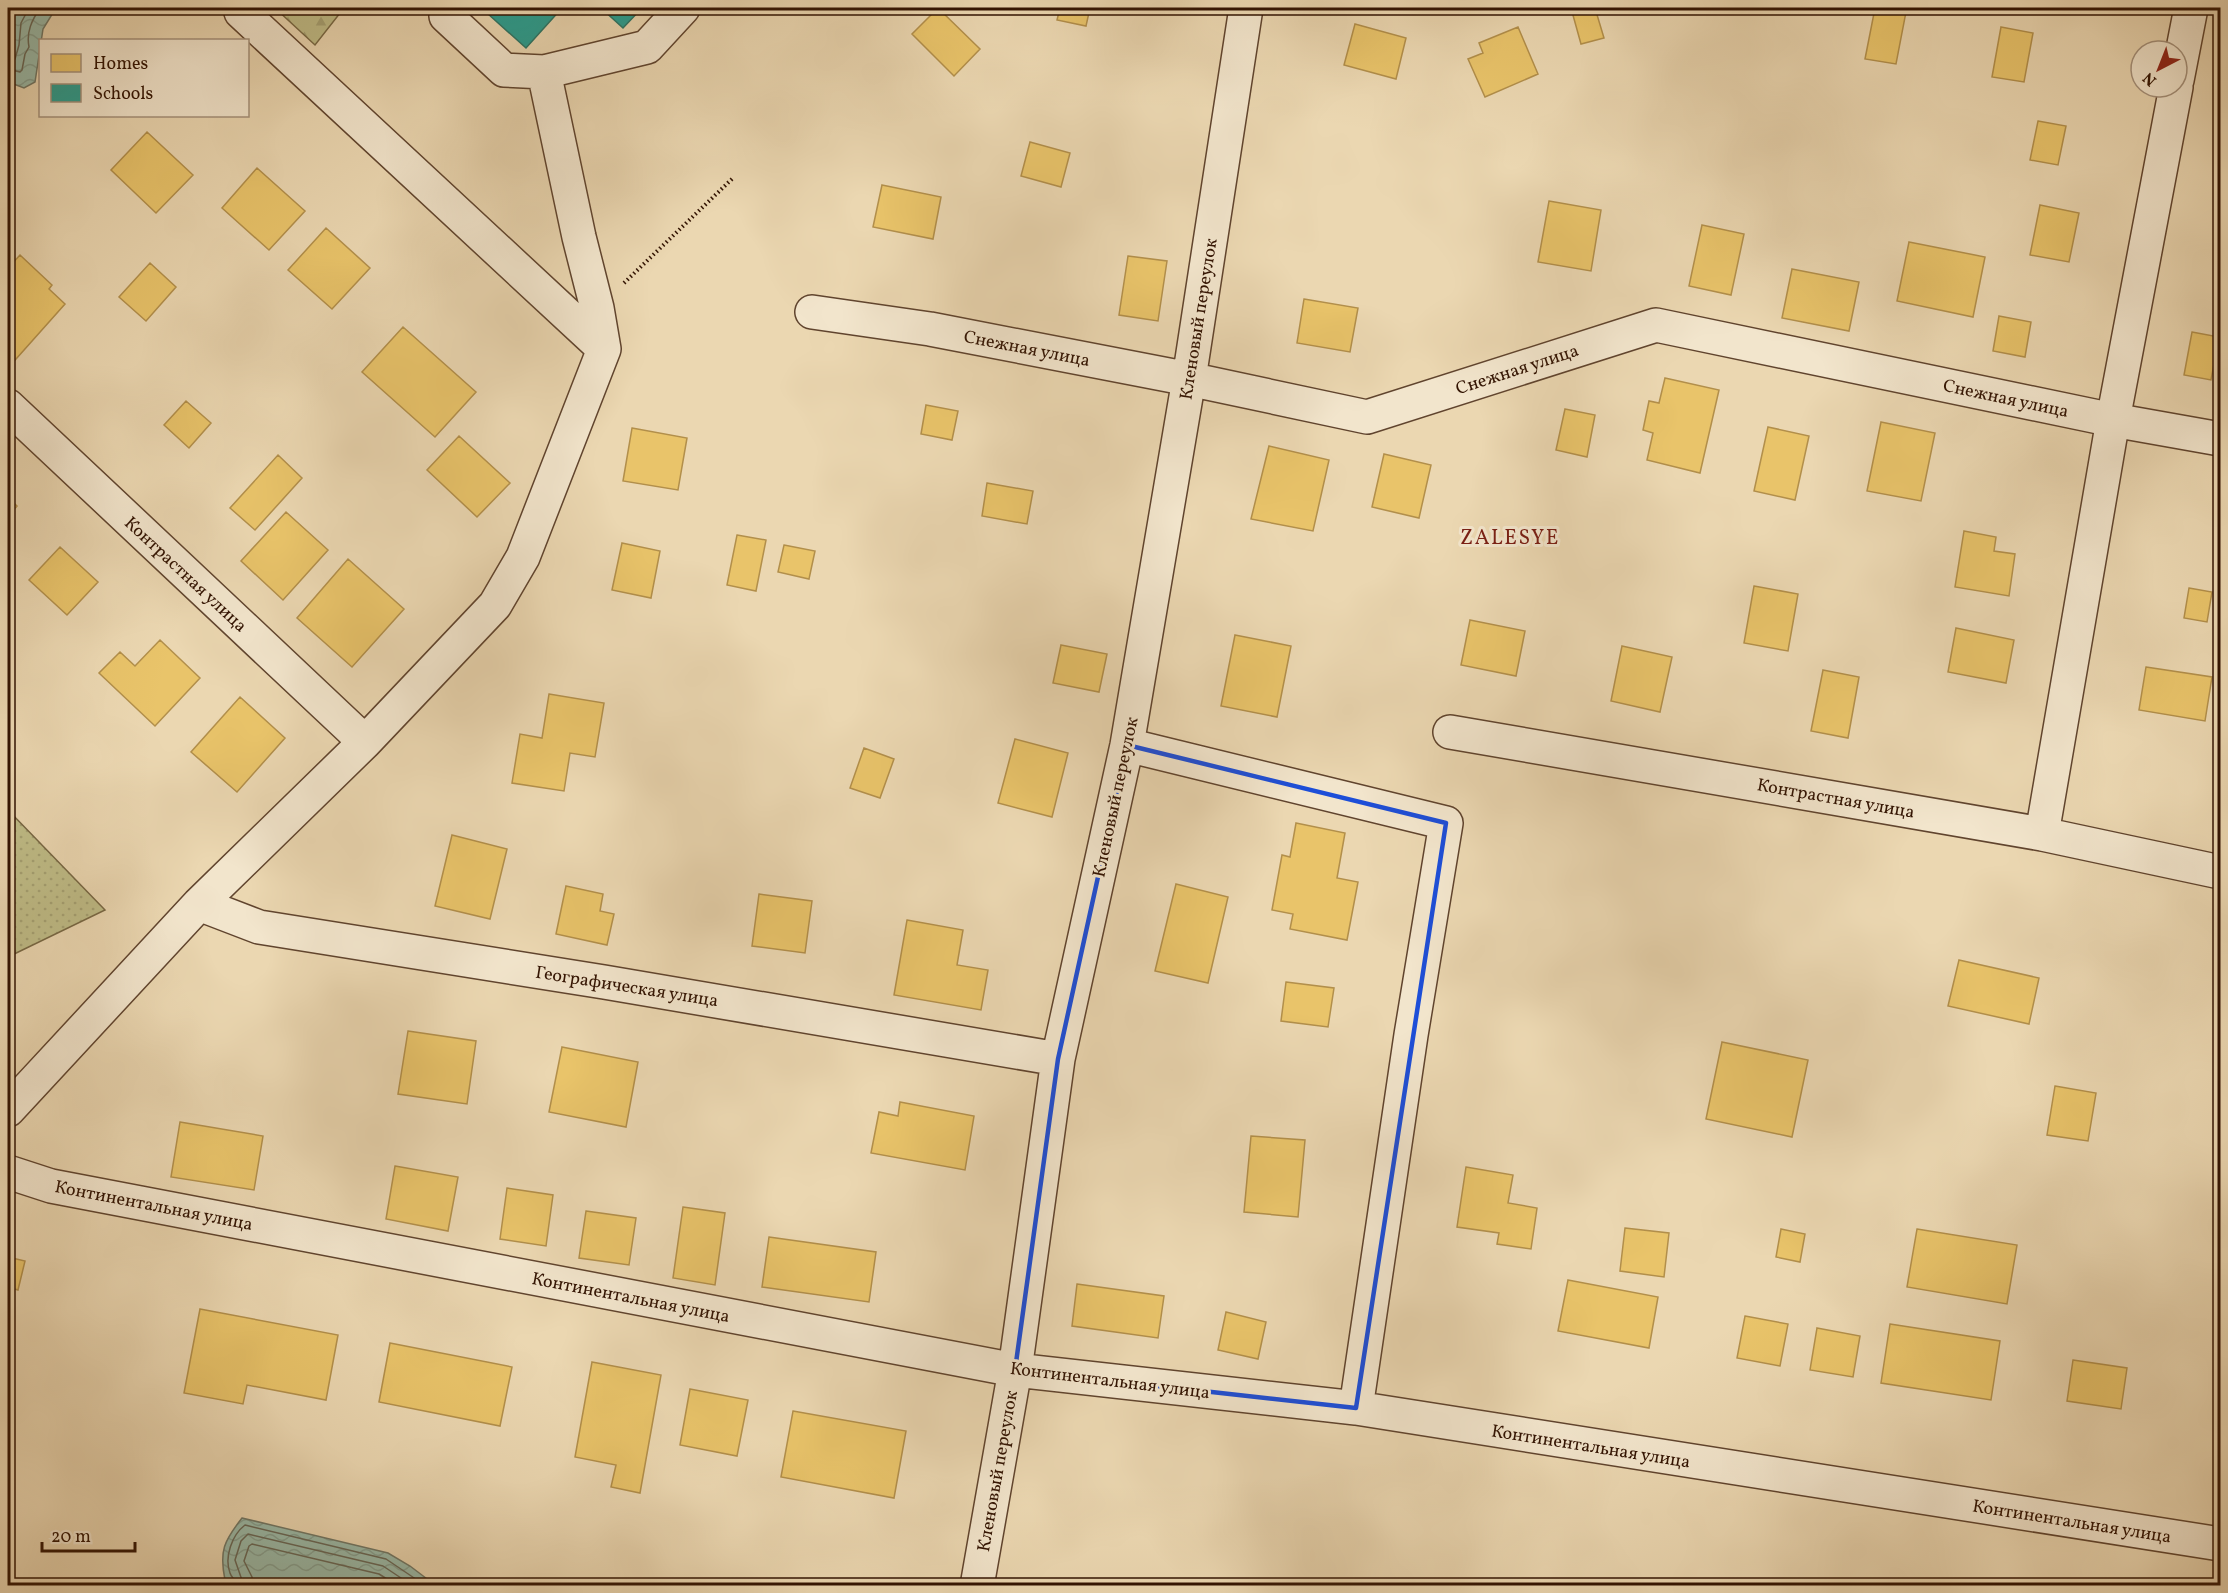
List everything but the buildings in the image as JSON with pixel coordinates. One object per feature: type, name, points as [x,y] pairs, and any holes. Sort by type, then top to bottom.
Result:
[{"type":"street","points":[[453,8],[446,16],[504,70],[544,72],[647,47],[683,8]]},
{"type":"street","name":"Кленовый переулок","points":[[976,1586],[1015,1370],[1058,1059],[1127,745],[1190,379],[1246,8]]},
{"type":"street","points":[[2185,39],[2191,8]]},
{"type":"street","points":[[242,12],[604,349]]},
{"type":"street","points":[[8,1110],[199,904],[365,742],[495,605],[523,557],[604,349],[597,308],[579,237],[544,72]]},
{"type":"street","points":[[2042,834],[2113,420],[2174,99]]},
{"type":"street","name":"Снежная улица","points":[[812,312],[930,329],[1190,379],[1367,417],[1656,325],[2113,420],[2220,439]]},
{"type":"street","name":"Контрастная улица","points":[[8,406],[365,742]]},
{"type":"street","name":"Контрастная улица","points":[[1450,732],[2042,834],[2220,872]]},
{"type":"street","points":[[1127,745],[1446,823],[1411,1035],[1356,1408]]},
{"type":"street","name":"Географическая улица","points":[[199,904],[259,927],[604,982],[1058,1059]]},
{"type":"street","name":"Континентальная улица","points":[[8,1172],[51,1186],[1015,1370],[1356,1408],[2220,1544]]},
{"type":"path","points":[[597,308],[734,177]]},
{"type":"highlighted area","points":[[1127,745],[1446,823],[1356,1408],[1015,1370],[1058,1059]]},
{"type":"green space","points":[[275,8],[344,8],[315,45]]},
{"type":"green space","points":[[8,810],[105,910],[8,957]]},
{"type":"water","points":[[8,8],[56,8],[43,29],[41,39],[39,39],[35,82],[24,88],[8,82]]},
{"type":"water","points":[[242,1518],[388,1553],[435,1585],[235,1585],[225,1580],[223,1554],[227,1540]]},
{"type":"district","name":"ZALESYE","points":[[1510,537]]}]
